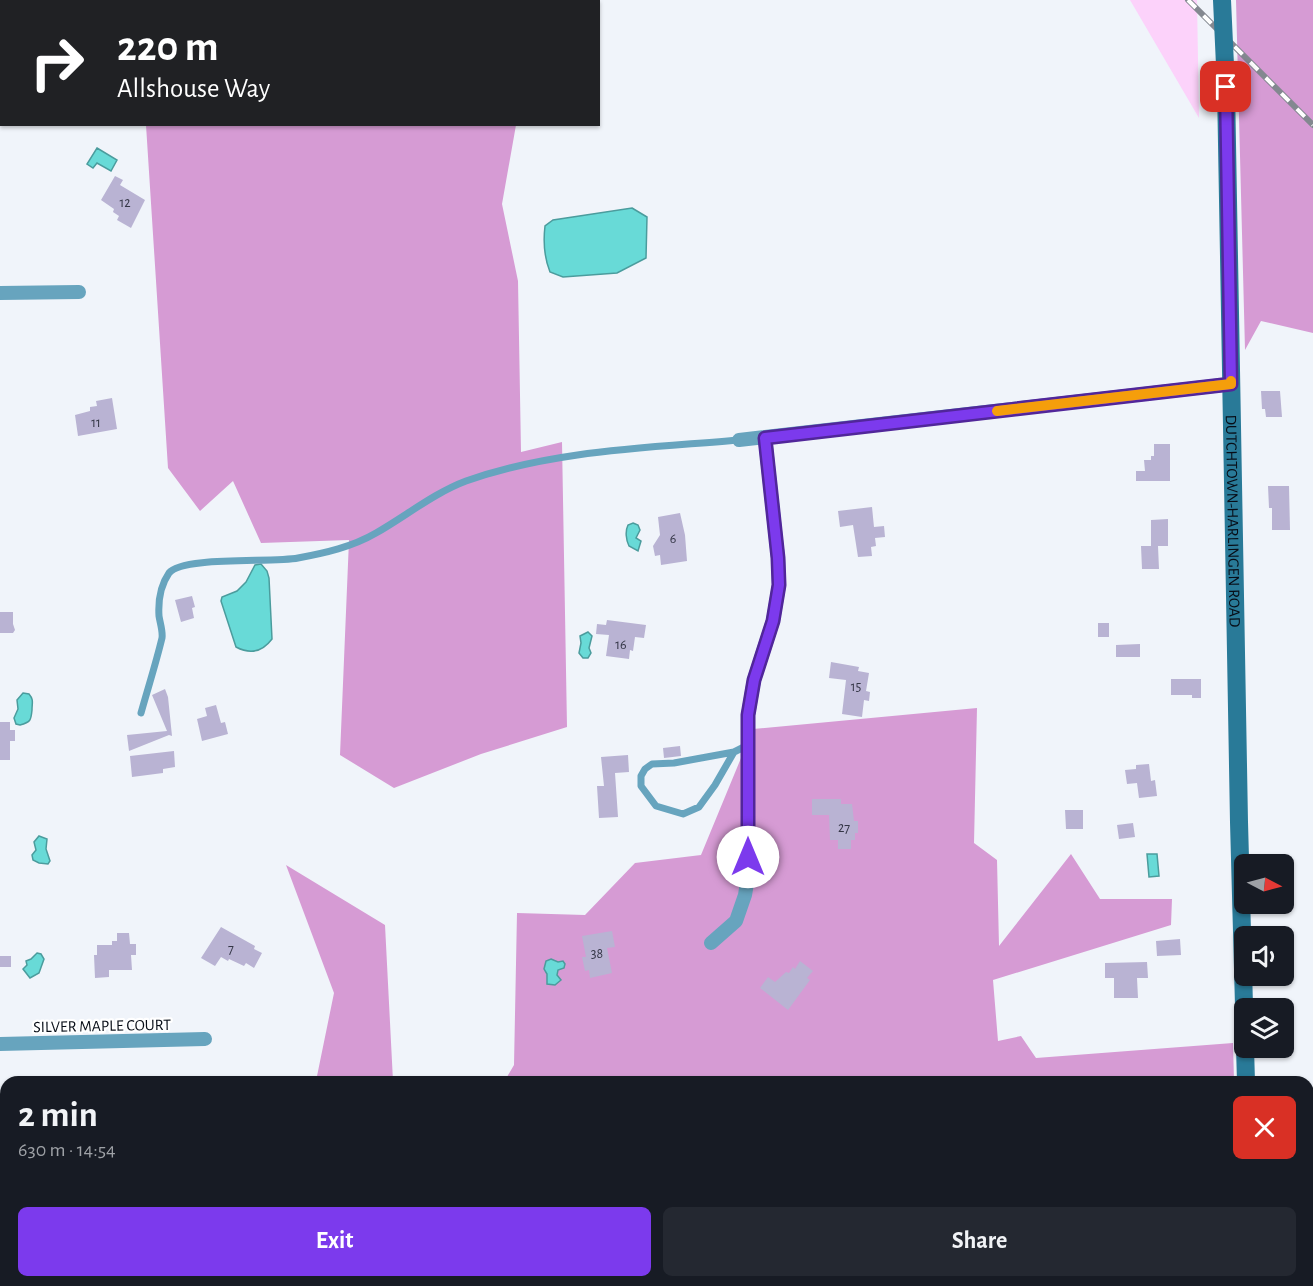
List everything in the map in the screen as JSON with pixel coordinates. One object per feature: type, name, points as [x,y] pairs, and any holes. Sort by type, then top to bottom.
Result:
[{"type":"street","name":"DUTCHTOWN-HARLINGEN ROAD","points":[[1222,0],[1226,87],[1244,998]]},
{"type":"street","points":[[0,292],[80,292]]},
{"type":"street","points":[[740,440],[1231,384]]},
{"type":"street","points":[[711,943],[736,921],[745,895],[748,877],[750,697],[773,621],[779,585],[765,438]]},
{"type":"street","name":"SILVER MAPLE COURT","points":[[0,1044],[205,1039]]},
{"type":"street","points":[[1245,1058],[1246,1076]]},
{"type":"lane","points":[[141,712],[163,635],[159,614],[160,591],[171,571],[186,565],[218,561],[254,562],[295,559],[336,550],[374,534],[426,501],[465,482],[518,466],[582,453],[740,440]]},
{"type":"lane","points":[[734,752],[699,807],[683,814],[656,806],[641,786],[641,776],[652,764],[674,763],[734,752],[748,745]]},
{"type":"shaded area","points":[[1130,0],[1197,0],[1199,118]]},
{"type":"shaded area","points":[[1236,0],[1313,0],[1313,333],[1261,321],[1245,350]]},
{"type":"shaded area","points":[[146,126],[516,126],[502,204],[518,281],[521,452],[562,442],[567,727],[481,754],[394,788],[340,755],[349,540],[261,543],[233,481],[200,511],[168,468]]},
{"type":"shaded area","points":[[977,708],[974,843],[997,860],[999,946],[1071,854],[1100,899],[1172,899],[1171,925],[993,980],[998,1041],[1021,1036],[1036,1058],[1233,1043],[1234,1076],[508,1076],[514,1065],[517,913],[585,915],[635,863],[701,855],[753,729]]},
{"type":"shaded area","points":[[286,865],[385,925],[393,1076],[317,1076],[334,993]]},
{"type":"water","points":[[97,148],[117,160],[111,171],[97,163],[93,168],[87,164]]},
{"type":"water","points":[[632,208],[647,217],[646,258],[617,273],[563,277],[550,272],[546,261],[545,226],[553,220]]},
{"type":"water","points":[[633,523],[638,525],[640,530],[636,538],[641,541],[638,551],[629,546],[627,538],[628,525]]},
{"type":"water","points":[[261,564],[269,578],[272,639],[261,649],[247,651],[236,647],[221,601],[222,597],[237,591],[246,582],[255,565]]},
{"type":"water","points":[[588,632],[592,636],[589,648],[591,653],[588,658],[583,658],[579,653],[580,636]]},
{"type":"water","points":[[23,693],[29,694],[32,698],[32,710],[30,720],[20,725],[16,724],[14,718],[18,709],[17,700]]},
{"type":"water","points":[[39,836],[47,839],[46,849],[50,861],[48,864],[33,860],[32,855],[36,850],[34,842]]},
{"type":"water","points":[[1147,854],[1157,854],[1159,876],[1149,877]]},
{"type":"water","points":[[37,953],[41,954],[44,959],[39,973],[30,978],[23,969],[27,965],[26,961]]},
{"type":"water","points":[[551,959],[558,962],[563,961],[565,964],[564,968],[558,970],[557,975],[561,980],[555,985],[547,984],[547,974],[544,969],[546,961]]},
{"type":"building","points":[[115,176],[123,180],[120,185],[145,200],[131,228],[117,220],[119,216],[113,212],[114,209],[101,200]]},
{"type":"building","points":[[1261,391],[1280,391],[1282,417],[1266,417],[1265,409],[1262,409]]},
{"type":"building","points":[[112,398],[117,429],[78,436],[75,415],[90,411],[90,407],[97,406],[96,401]]},
{"type":"building","points":[[1154,444],[1170,444],[1170,481],[1136,481],[1136,471],[1145,471],[1144,460],[1151,460],[1151,456],[1154,456]]},
{"type":"building","points":[[1268,486],[1289,486],[1290,530],[1272,530],[1272,508],[1269,508]]},
{"type":"building","points":[[872,507],[874,527],[884,526],[885,537],[875,538],[876,546],[871,547],[872,556],[858,557],[853,525],[840,527],[838,511]]},
{"type":"building","points":[[680,513],[687,561],[661,565],[660,555],[655,556],[653,546],[660,535],[658,517]]},
{"type":"building","points":[[1168,519],[1168,546],[1158,546],[1159,569],[1142,569],[1141,546],[1151,546],[1151,520]]},
{"type":"building","points":[[192,596],[195,607],[192,608],[194,618],[181,622],[175,600]]},
{"type":"building","points":[[0,612],[13,612],[15,630],[13,633],[0,633]]},
{"type":"building","points":[[607,620],[646,625],[644,638],[635,637],[629,659],[606,656],[609,635],[596,634],[597,624],[606,625]]},
{"type":"building","points":[[1098,623],[1109,623],[1109,637],[1098,637]]},
{"type":"building","points":[[1140,644],[1140,657],[1116,657],[1116,645]]},
{"type":"building","points":[[831,662],[859,667],[858,671],[869,673],[866,691],[870,692],[869,701],[864,700],[862,717],[842,714],[846,680],[829,678]]},
{"type":"building","points":[[1171,679],[1201,679],[1201,698],[1192,698],[1192,695],[1171,695]]},
{"type":"building","points":[[165,689],[172,736],[169,735],[129,751],[127,735],[167,731],[152,695]]},
{"type":"building","points":[[216,705],[221,723],[225,722],[228,734],[202,741],[197,719],[207,716],[205,708]]},
{"type":"building","points":[[0,722],[10,722],[10,730],[15,730],[15,741],[10,741],[10,760],[0,760]]},
{"type":"building","points":[[680,746],[681,756],[664,758],[663,748]]},
{"type":"building","points":[[174,751],[175,767],[163,769],[163,773],[132,777],[130,756]]},
{"type":"building","points":[[628,755],[629,772],[615,773],[618,817],[599,818],[597,786],[604,786],[601,757]]},
{"type":"building","points":[[1149,764],[1151,781],[1155,780],[1157,796],[1139,798],[1137,783],[1127,784],[1125,770],[1136,769],[1136,765]]},
{"type":"building","points":[[812,799],[841,799],[841,804],[852,804],[854,821],[858,821],[858,833],[855,833],[855,840],[851,840],[851,849],[838,849],[838,840],[830,840],[829,815],[812,815]]},
{"type":"building","points":[[1065,810],[1083,810],[1083,829],[1066,829]]},
{"type":"building","points":[[1133,823],[1135,837],[1119,839],[1117,825]]},
{"type":"building","points":[[221,927],[255,946],[254,949],[262,953],[254,968],[246,963],[244,966],[221,957],[215,966],[201,958]]},
{"type":"building","points":[[612,931],[615,947],[607,948],[612,973],[590,978],[589,970],[585,971],[582,957],[586,957],[582,936]]},
{"type":"building","points":[[117,933],[129,933],[130,944],[136,944],[136,955],[131,955],[132,970],[109,970],[109,977],[95,978],[94,955],[97,955],[97,945],[112,945],[112,941],[117,941]]},
{"type":"building","points":[[1180,939],[1181,955],[1157,956],[1156,941]]},
{"type":"building","points":[[0,956],[11,956],[11,967],[0,967]]},
{"type":"building","points":[[800,961],[813,971],[807,978],[810,980],[788,1010],[760,988],[768,977],[775,982],[786,972],[789,973],[793,967],[795,969]]},
{"type":"building","points":[[1147,962],[1148,978],[1137,978],[1138,998],[1114,998],[1114,978],[1105,978],[1105,963]]},
{"type":"railway","points":[[1188,0],[1313,125]]},
{"type":"slow traffic","points":[[997,411],[1231,384],[1231,381]]},
{"type":"route","points":[[748,857],[750,697],[773,621],[779,585],[765,438],[1231,384],[1226,87]]}]
